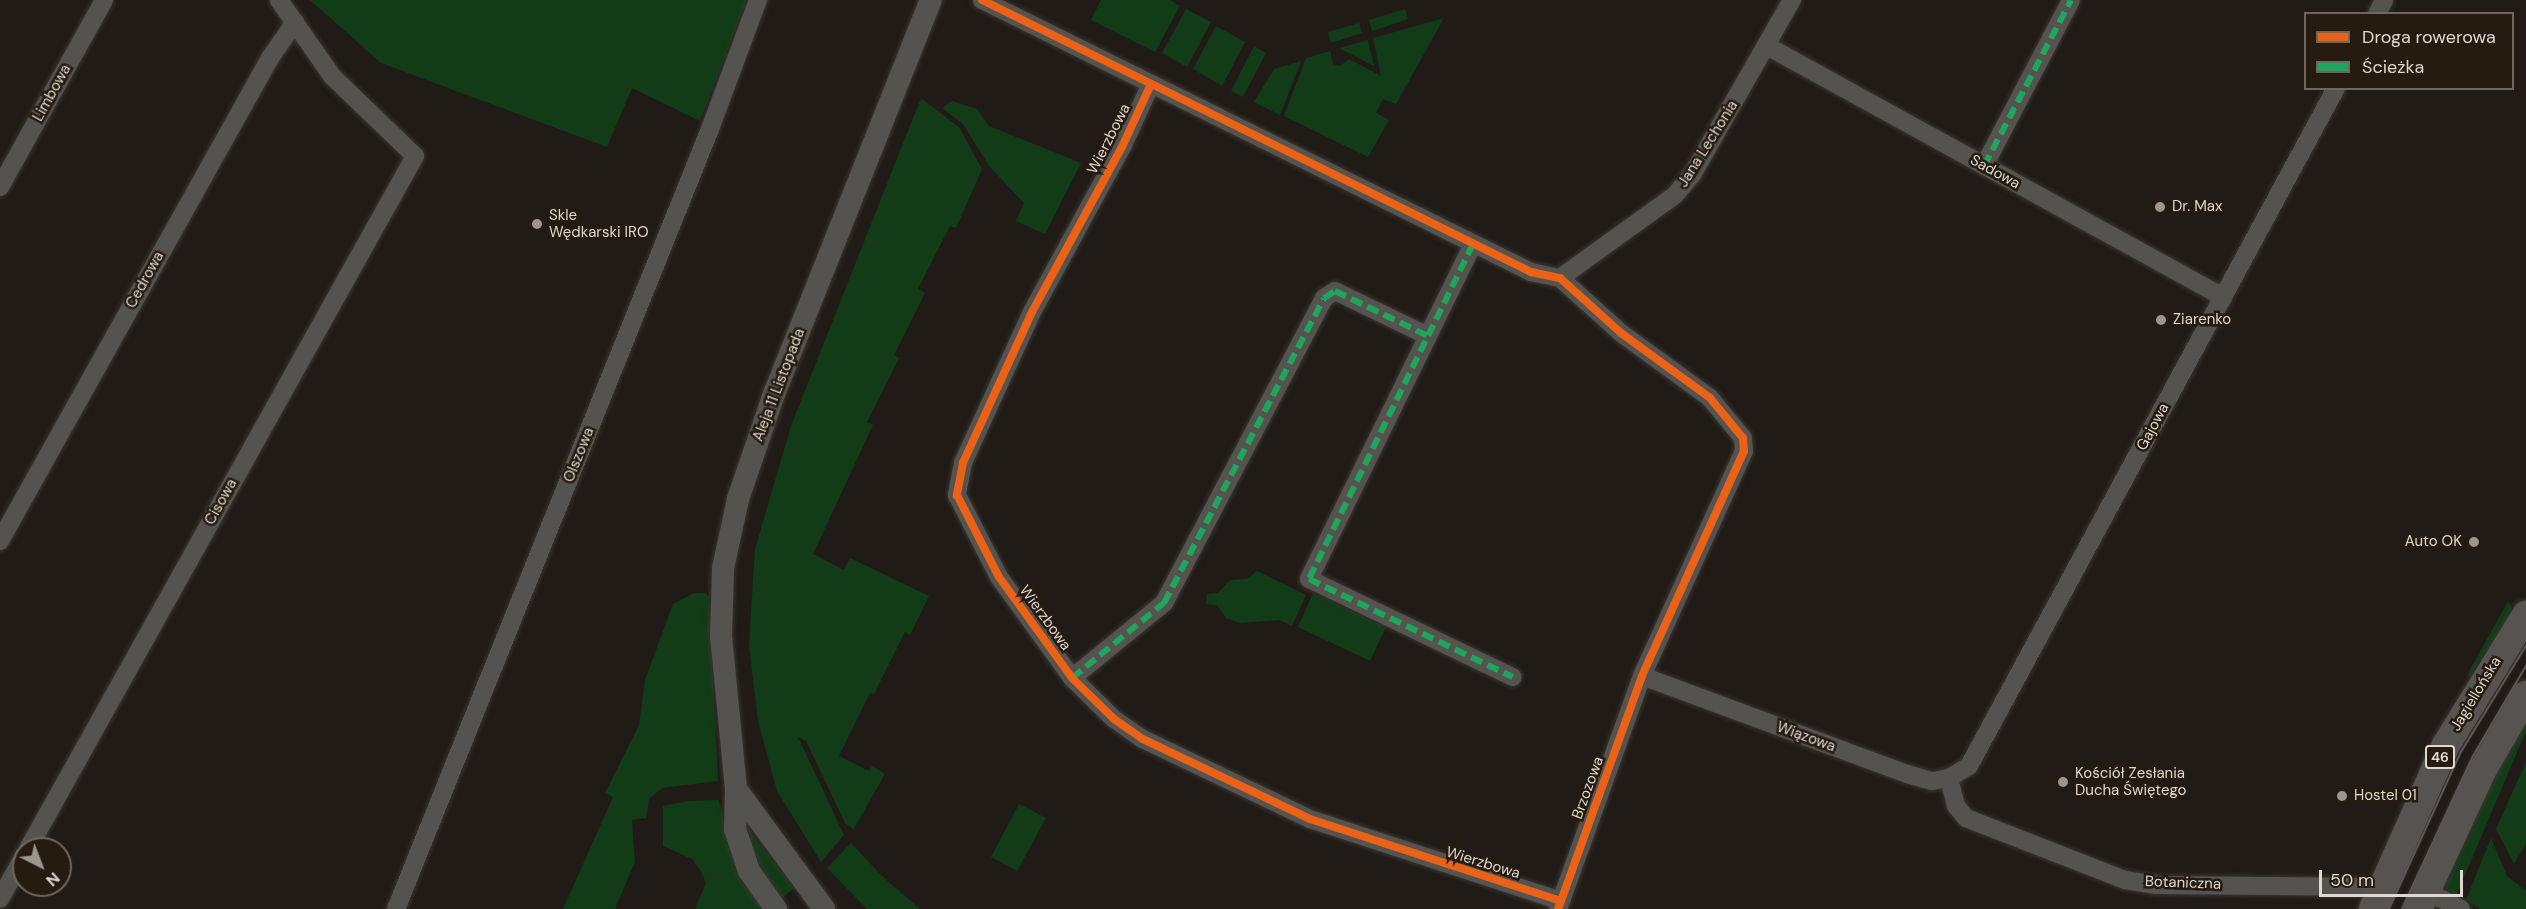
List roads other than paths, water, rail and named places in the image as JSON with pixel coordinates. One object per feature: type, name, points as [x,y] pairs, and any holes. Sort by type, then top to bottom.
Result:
[{"type":"main road","name":"Jagiellońska","points":[[2378,898],[2446,745],[2526,615]]},
{"type":"main road","points":[[2422,900],[2482,771],[2526,695]]},
{"type":"street","name":"Limbowa","points":[[3,175],[104,0]]},
{"type":"street","points":[[279,0],[295,22]]},
{"type":"street","name":"Olszowa","points":[[396,909],[710,129],[758,0]]},
{"type":"street","name":"Aleja 11 Listopada","points":[[776,909],[749,871],[735,829],[736,789],[721,637],[723,568],[738,499],[774,394],[931,0]]},
{"type":"street","points":[[982,0],[1531,272],[1560,278]]},
{"type":"street","name":"Jana Lechonia","points":[[1560,278],[1675,195],[1692,175],[1792,0]]},
{"type":"street","points":[[1984,166],[2071,0]]},
{"type":"street","name":"Cisowa","points":[[35,837],[416,156],[332,76],[295,22]]},
{"type":"street","name":"Cedrowa","points":[[0,541],[270,58],[295,22]]},
{"type":"street","name":"Sadowa","points":[[1767,46],[2223,297]]},
{"type":"street","name":"Wierzbowa","points":[[1151,84],[1123,145],[1032,312],[963,463],[957,495],[999,577],[1071,678],[1114,719],[1143,739],[1310,819],[1560,905]]},
{"type":"street","name":"Gajowa","points":[[1949,778],[1969,766],[2335,90]]},
{"type":"street","points":[[1473,244],[1309,579],[1513,677]]},
{"type":"street","name":"Brzozowa","points":[[1560,278],[1621,333],[1710,398],[1743,438],[1744,451],[1642,676],[1560,905]]},
{"type":"street","points":[[1071,678],[1164,603],[1324,298],[1335,291],[1428,336]]},
{"type":"street","name":"Wiązowa","points":[[1642,676],[1907,774],[1932,781],[1949,778]]},
{"type":"street","name":"Botaniczna","points":[[1949,778],[1956,806],[1966,818],[2125,880],[2157,885],[2378,898]]},
{"type":"street","points":[[736,789],[824,909]]},
{"type":"street","points":[[0,898],[12,877]]},
{"type":"street","points":[[2422,900],[2461,909]]},
{"type":"tram line","points":[[2389,909],[2461,752],[2526,646]]},
{"type":"tram line","points":[[2402,909],[2472,758],[2526,666]]},
{"type":"place","name":"Dr. Max","points":[[2160,207]]},
{"type":"place","name":"Skle Wędkarski IRO","points":[[537,224]]},
{"type":"place","name":"Ziarenko","points":[[2161,320]]},
{"type":"place","name":"Auto OK","points":[[2474,542]]},
{"type":"place","name":"Kościół Zesłania Ducha Świętego","points":[[2063,782]]},
{"type":"place","name":"Hostel 01","points":[[2342,796]]}]
